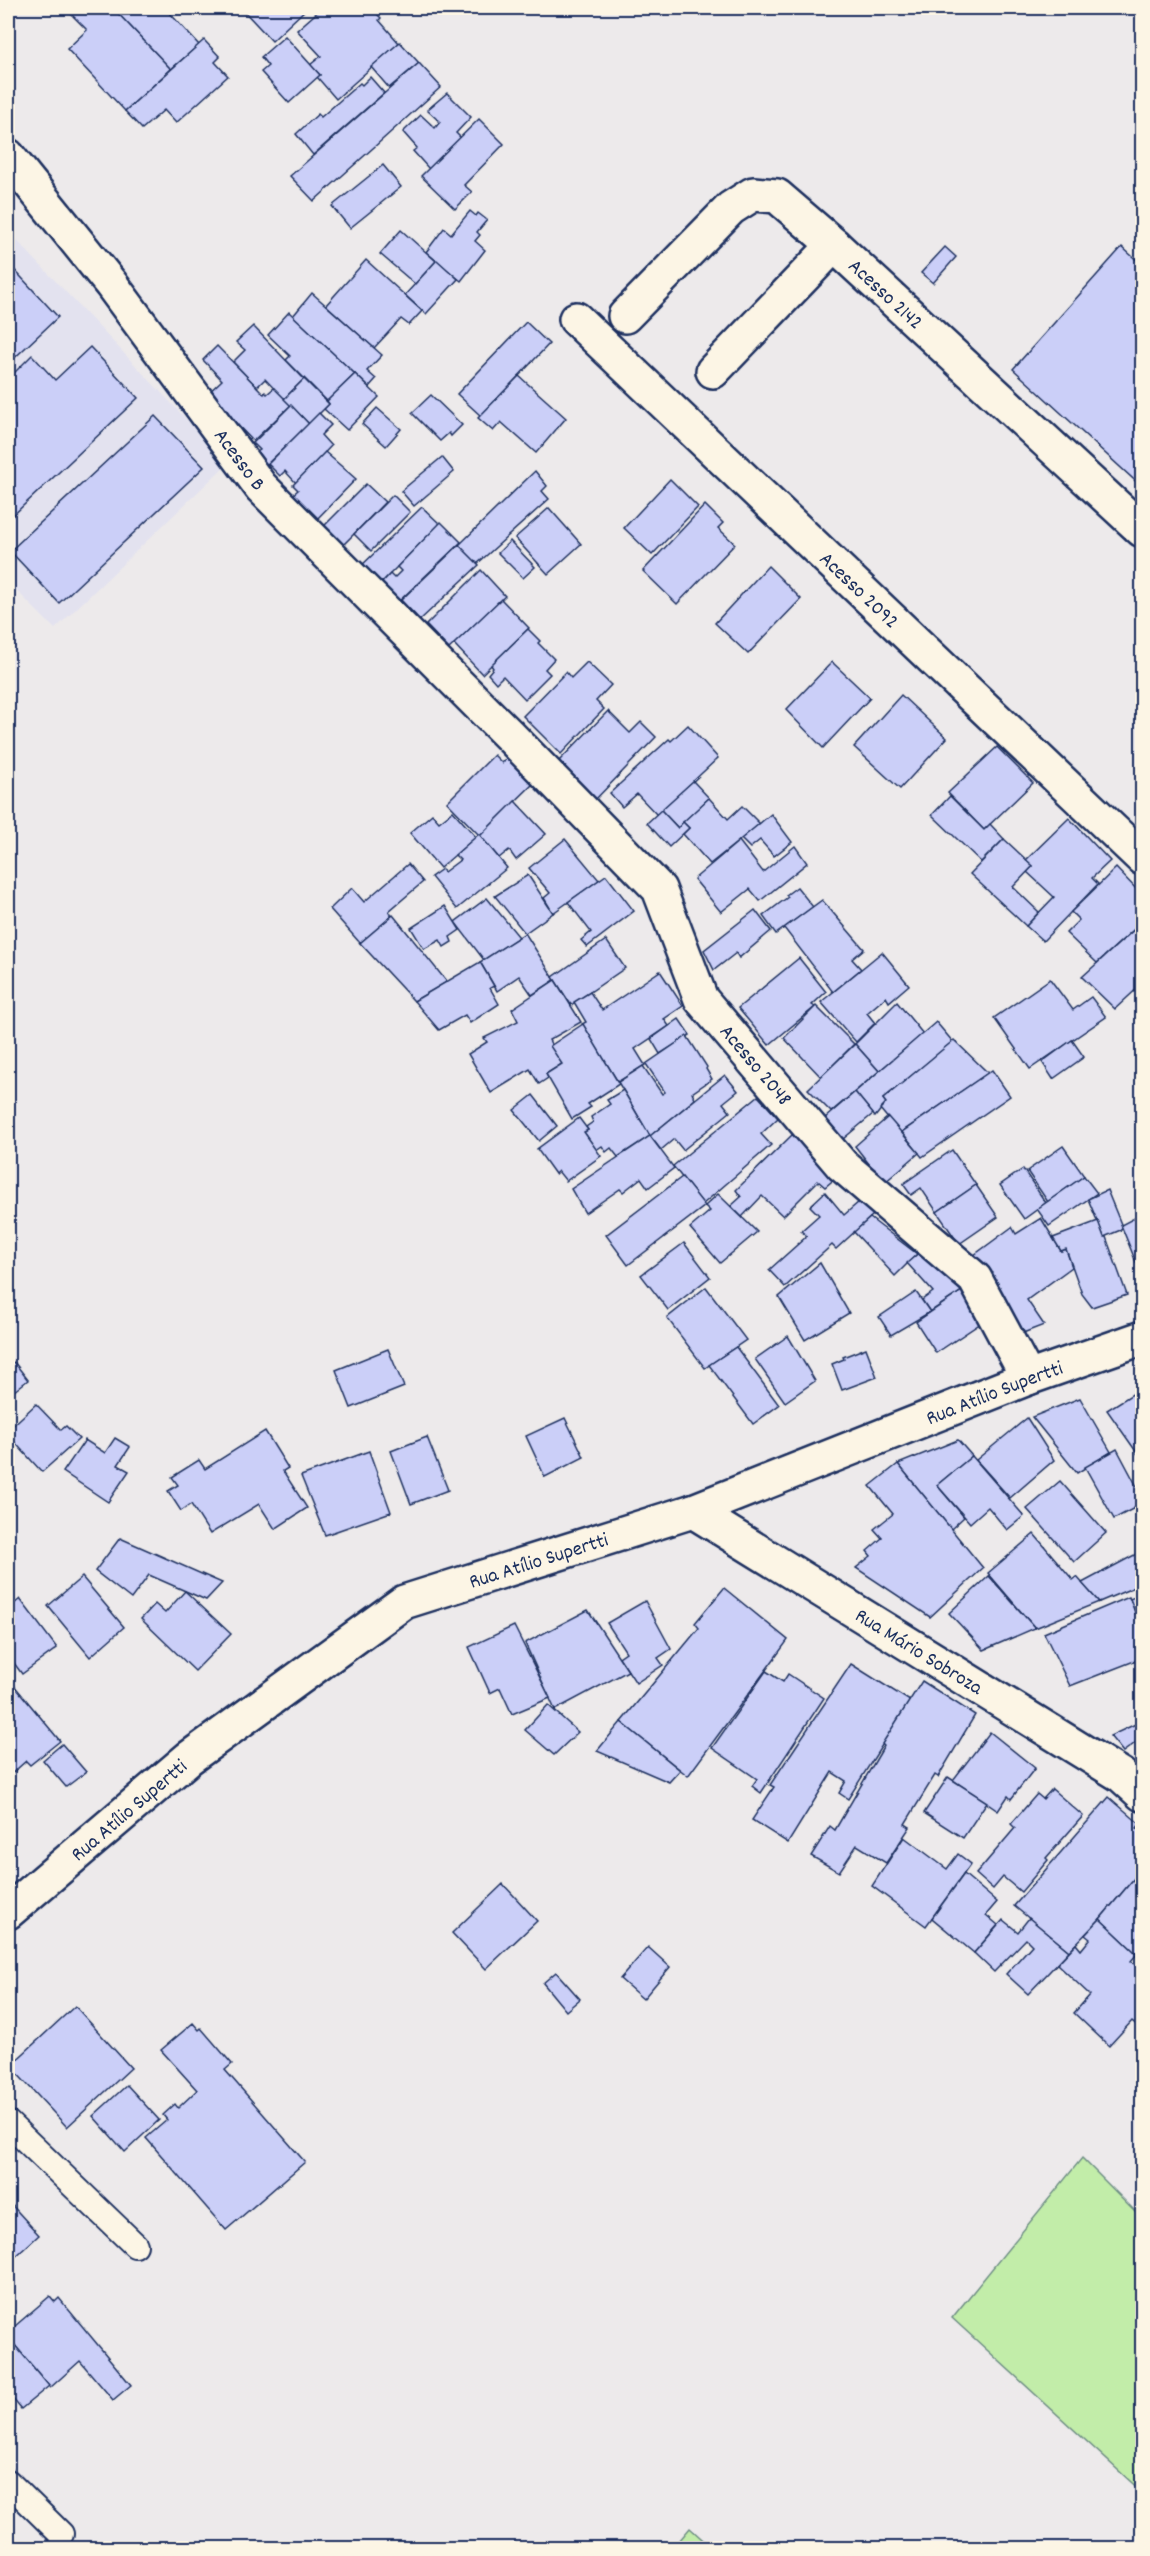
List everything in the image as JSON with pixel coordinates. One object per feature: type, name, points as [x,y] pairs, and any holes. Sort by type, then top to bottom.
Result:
[{"type":"street","name":"Acesso B","points":[[8,156],[111,284],[261,487],[509,735]]},
{"type":"street","name":"Acesso 2142","points":[[625,316],[730,208],[753,194],[777,196],[834,245],[1143,530]]},
{"type":"street","points":[[713,371],[834,245]]},
{"type":"street","name":"Acesso 2092","points":[[576,319],[1143,858]]},
{"type":"street","name":"Acesso 2048","points":[[509,735],[658,889],[701,999],[842,1165],[975,1279],[1028,1378]]},
{"type":"street","name":"Rua Atílio Supertti","points":[[8,1912],[189,1758],[404,1602],[693,1511],[1028,1378],[1143,1338]]},
{"type":"street","name":"Rua Mário Sobroza","points":[[693,1511],[1121,1775],[1143,1794]]},
{"type":"lane","points":[[8,2123],[135,2245]]},
{"type":"lane","points":[[8,2482],[61,2534]]},
{"type":"shaded area","points":[[8,231],[228,463],[55,629],[8,582]]},
{"type":"green space","points":[[1082,2158],[1142,2218],[1142,2492],[952,2318]]},
{"type":"green space","points":[[690,2528],[712,2548],[673,2548]]},
{"type":"building","points":[[65,8],[113,8],[171,69],[125,111],[67,49],[87,30]]},
{"type":"building","points":[[113,8],[165,8],[199,45],[171,69]]},
{"type":"building","points":[[241,8],[307,8],[272,41]]},
{"type":"building","points":[[322,8],[336,8],[339,11],[342,8],[371,8],[399,43],[336,99],[317,77],[320,75],[310,65],[321,56],[297,30]]},
{"type":"building","points":[[285,36],[320,75],[289,103],[261,72],[268,66],[261,57]]},
{"type":"building","points":[[204,40],[220,57],[215,62],[228,76],[176,123],[164,110],[142,129],[125,111]]},
{"type":"building","points":[[400,42],[419,63],[389,88],[371,67]]},
{"type":"building","points":[[419,63],[441,87],[314,201],[290,176]]},
{"type":"building","points":[[370,77],[384,93],[313,155],[296,134],[318,114],[321,117]]},
{"type":"building","points":[[447,93],[471,117],[456,133],[461,138],[429,169],[413,151],[417,148],[403,132],[421,115],[435,128],[440,122],[427,110]]},
{"type":"building","points":[[479,119],[504,144],[464,185],[472,192],[455,209],[421,176]]},
{"type":"building","points":[[383,165],[401,187],[350,228],[332,206]]},
{"type":"building","points":[[470,211],[476,216],[478,213],[487,220],[477,232],[480,235],[475,241],[485,250],[461,281],[426,252],[444,228],[451,234]]},
{"type":"building","points":[[401,230],[436,261],[415,284],[380,254]]},
{"type":"building","points":[[945,247],[956,257],[933,283],[921,273]]},
{"type":"building","points":[[1122,247],[1142,265],[1142,487],[1013,369]]},
{"type":"building","points":[[366,260],[422,311],[409,325],[401,319],[374,348],[326,305]]},
{"type":"building","points":[[437,260],[458,279],[426,314],[405,295]]},
{"type":"building","points":[[9,264],[58,317],[8,364],[8,266]]},
{"type":"building","points":[[312,293],[382,355],[367,371],[376,379],[369,387],[293,316]]},
{"type":"building","points":[[289,312],[355,374],[327,401],[286,360],[290,356],[268,335]]},
{"type":"building","points":[[526,322],[549,344],[481,416],[457,394]]},
{"type":"building","points":[[253,326],[304,379],[284,399],[265,379],[257,387],[233,362],[245,350],[236,342]]},
{"type":"building","points":[[217,346],[264,394],[274,388],[291,405],[253,441],[228,415],[204,397],[222,380],[203,360]]},
{"type":"building","points":[[90,347],[138,398],[8,520],[8,379],[32,355],[55,380]]},
{"type":"building","points":[[355,374],[379,397],[347,430],[324,409],[329,404],[327,401]]},
{"type":"building","points":[[519,376],[566,418],[536,453],[501,422],[493,431],[478,418]]},
{"type":"building","points":[[304,379],[329,404],[309,424],[284,399]]},
{"type":"building","points":[[431,395],[462,425],[451,436],[449,433],[440,441],[412,413]]},
{"type":"building","points":[[291,405],[309,424],[265,466],[254,454],[260,450],[253,443]]},
{"type":"building","points":[[377,408],[401,429],[386,446],[362,424]]},
{"type":"building","points":[[319,413],[331,425],[321,435],[331,446],[296,483],[285,471],[280,476],[268,464]]},
{"type":"building","points":[[155,416],[204,467],[59,603],[10,551]]},
{"type":"building","points":[[325,452],[356,479],[314,522],[289,498],[298,490],[293,485]]},
{"type":"building","points":[[442,457],[454,472],[414,506],[401,491]]},
{"type":"building","points":[[535,471],[547,486],[542,491],[549,499],[477,564],[459,545]]},
{"type":"building","points":[[670,479],[698,507],[652,555],[624,528]]},
{"type":"building","points":[[366,484],[385,502],[341,547],[317,533]]},
{"type":"building","points":[[393,495],[410,512],[371,551],[354,534]]},
{"type":"building","points":[[705,505],[723,523],[718,528],[735,544],[677,604],[643,571]]},
{"type":"building","points":[[422,507],[440,524],[376,588],[358,569]]},
{"type":"building","points":[[549,508],[581,544],[548,574],[515,538]]},
{"type":"building","points":[[441,522],[461,542],[395,605],[378,587],[390,574],[394,578],[401,571],[397,567]]},
{"type":"building","points":[[510,541],[535,567],[523,578],[498,553]]},
{"type":"building","points":[[459,545],[479,565],[420,620],[401,600]]},
{"type":"building","points":[[768,566],[801,599],[748,654],[715,623]]},
{"type":"building","points":[[481,570],[505,596],[449,649],[426,625]]},
{"type":"building","points":[[501,599],[529,628],[482,674],[454,644]]},
{"type":"building","points":[[528,629],[554,659],[545,669],[550,674],[525,699],[503,676],[496,683],[488,674],[493,668],[491,665]]},
{"type":"building","points":[[587,662],[611,685],[596,701],[604,709],[561,754],[523,716],[566,672],[571,678]]},
{"type":"building","points":[[832,662],[870,698],[823,748],[786,710]]},
{"type":"building","points":[[901,695],[947,738],[900,789],[854,747]]},
{"type":"building","points":[[608,711],[630,733],[641,722],[656,737],[594,801],[556,764]]},
{"type":"building","points":[[688,725],[718,758],[657,815],[637,794],[622,807],[610,793],[669,739],[671,741]]},
{"type":"building","points":[[997,747],[1033,783],[984,830],[948,793]]},
{"type":"building","points":[[494,755],[502,763],[508,757],[533,784],[480,836],[447,802]]},
{"type":"building","points":[[693,781],[709,798],[678,828],[661,810]]},
{"type":"building","points":[[950,796],[984,830],[990,824],[1004,839],[981,862],[932,815]]},
{"type":"building","points":[[709,798],[728,819],[742,806],[760,824],[710,864],[683,834],[689,828],[683,822]]},
{"type":"building","points":[[515,801],[546,834],[516,860],[509,850],[499,858],[480,836]]},
{"type":"building","points":[[661,810],[678,828],[683,822],[689,828],[669,847],[647,823]]},
{"type":"building","points":[[453,811],[476,837],[440,868],[410,833],[432,814],[439,822]]},
{"type":"building","points":[[771,814],[792,842],[774,856],[760,840],[750,848],[741,839]]},
{"type":"building","points":[[1069,818],[1110,861],[1092,878],[1098,884],[1043,941],[1026,926],[1054,897],[1027,872],[1033,866],[1026,860]]},
{"type":"building","points":[[479,834],[507,868],[457,909],[431,877],[442,869],[444,872],[460,860],[455,855]]},
{"type":"building","points":[[565,839],[599,880],[553,913],[544,898],[550,893],[529,868]]},
{"type":"building","points":[[1004,839],[1033,866],[1013,887],[1039,912],[1026,926],[970,874]]},
{"type":"building","points":[[739,841],[763,872],[795,846],[807,863],[760,901],[750,889],[721,912],[694,879]]},
{"type":"building","points":[[408,864],[423,882],[389,911],[392,916],[360,943],[330,909],[352,888],[364,902]]},
{"type":"building","points":[[1116,868],[1142,895],[1142,922],[1097,963],[1066,933],[1079,920],[1071,912]]},
{"type":"building","points":[[528,875],[553,913],[525,933],[495,896]]},
{"type":"building","points":[[606,875],[634,911],[587,947],[581,940],[591,932],[568,902]]},
{"type":"building","points":[[797,887],[813,907],[776,934],[763,916]]},
{"type":"building","points":[[487,898],[519,937],[484,960],[455,922]]},
{"type":"building","points":[[822,900],[864,949],[852,959],[861,969],[833,992],[784,928]]},
{"type":"building","points":[[445,906],[460,930],[450,937],[452,942],[444,947],[440,940],[424,949],[411,928]]},
{"type":"building","points":[[755,910],[771,931],[739,958],[736,953],[714,970],[704,950]]},
{"type":"building","points":[[393,915],[447,982],[414,1001],[360,943]]},
{"type":"building","points":[[1136,928],[1142,935],[1140,948],[1142,951],[1142,984],[1115,1009],[1082,977]]},
{"type":"building","points":[[525,933],[555,980],[532,995],[519,976],[497,991],[480,962]]},
{"type":"building","points":[[606,940],[625,968],[571,1005],[553,977]]},
{"type":"building","points":[[882,952],[909,985],[889,1002],[886,997],[867,1013],[875,1023],[856,1042],[821,1002]]},
{"type":"building","points":[[799,958],[826,992],[812,1005],[815,1007],[769,1045],[738,1008]]},
{"type":"building","points":[[480,962],[494,986],[490,988],[499,1004],[470,1023],[465,1015],[439,1030],[414,1001]]},
{"type":"building","points":[[660,971],[683,1006],[664,1019],[669,1026],[635,1049],[645,1065],[618,1082],[582,1024],[586,1022],[574,1002],[590,992],[602,1010]]},
{"type":"building","points":[[1050,979],[1073,1010],[1091,997],[1106,1017],[1030,1069],[994,1018]]},
{"type":"building","points":[[555,980],[581,1022],[549,1040],[562,1064],[546,1074],[548,1078],[539,1084],[530,1069],[491,1093],[468,1054],[487,1042],[484,1038],[518,1021],[512,1009]]},
{"type":"building","points":[[897,1002],[923,1034],[879,1071],[855,1044]]},
{"type":"building","points":[[816,1006],[854,1044],[821,1077],[784,1038]]},
{"type":"building","points":[[679,1019],[690,1035],[660,1054],[651,1039]]},
{"type":"building","points":[[936,1022],[953,1042],[883,1099],[886,1103],[875,1117],[855,1092]]},
{"type":"building","points":[[583,1024],[619,1084],[588,1104],[591,1107],[572,1119],[546,1074],[562,1064],[550,1046]]},
{"type":"building","points":[[687,1036],[712,1079],[692,1093],[695,1099],[650,1136],[618,1082],[643,1066],[662,1094],[665,1092],[646,1064]]},
{"type":"building","points":[[954,1040],[988,1073],[900,1133],[880,1109],[886,1103],[883,1099]]},
{"type":"building","points":[[1072,1040],[1084,1057],[1053,1079],[1042,1062]]},
{"type":"building","points":[[855,1044],[879,1071],[831,1112],[808,1089]]},
{"type":"building","points":[[992,1070],[1010,1096],[922,1157],[902,1132]]},
{"type":"building","points":[[725,1075],[738,1091],[723,1103],[730,1112],[683,1150],[674,1139],[661,1150],[650,1136]]},
{"type":"building","points":[[623,1090],[650,1136],[618,1157],[611,1148],[606,1152],[602,1146],[596,1150],[584,1132],[588,1130],[586,1127],[593,1122],[591,1117],[610,1104],[607,1100]]},
{"type":"building","points":[[855,1092],[873,1114],[843,1139],[825,1118]]},
{"type":"building","points":[[533,1095],[557,1126],[539,1141],[514,1110]]},
{"type":"building","points":[[758,1096],[778,1118],[761,1134],[771,1145],[703,1204],[673,1166]]},
{"type":"building","points":[[888,1117],[919,1153],[884,1183],[855,1146]]},
{"type":"building","points":[[579,1118],[588,1130],[584,1132],[601,1156],[566,1181],[558,1171],[555,1174],[537,1149]]},
{"type":"building","points":[[793,1134],[837,1177],[825,1187],[818,1181],[783,1216],[762,1196],[742,1217],[731,1206],[741,1197],[736,1190]]},
{"type":"building","points":[[650,1136],[674,1168],[648,1188],[641,1178],[623,1192],[620,1189],[585,1213],[571,1189]]},
{"type":"building","points":[[1063,1146],[1084,1176],[1048,1202],[1027,1171]]},
{"type":"building","points":[[952,1150],[976,1185],[937,1212],[921,1188],[911,1195],[903,1184]]},
{"type":"building","points":[[1023,1169],[1046,1203],[1024,1219],[1000,1185]]},
{"type":"building","points":[[1084,1176],[1097,1193],[1049,1226],[1037,1209]]},
{"type":"building","points":[[682,1177],[705,1206],[628,1265],[606,1235]]},
{"type":"building","points":[[976,1185],[998,1217],[959,1244],[937,1212]]},
{"type":"building","points":[[1107,1190],[1123,1229],[1104,1237],[1088,1199]]},
{"type":"building","points":[[825,1192],[844,1215],[859,1202],[873,1215],[836,1249],[832,1245],[785,1287],[769,1270],[807,1236],[801,1231],[819,1215],[810,1206]]},
{"type":"building","points":[[718,1194],[757,1232],[720,1263],[690,1228],[710,1211],[705,1206]]},
{"type":"building","points":[[1142,1214],[1142,1265],[1138,1267],[1121,1225]]},
{"type":"building","points":[[870,1218],[917,1254],[895,1276],[854,1232]]},
{"type":"building","points":[[1041,1218],[1061,1251],[1066,1249],[1072,1267],[1027,1300],[1044,1325],[1023,1333],[982,1266],[970,1258],[1012,1227],[1016,1234]]},
{"type":"building","points":[[1098,1221],[1127,1295],[1092,1307],[1082,1294],[1066,1249],[1061,1251],[1053,1238]]},
{"type":"building","points":[[684,1243],[710,1277],[668,1310],[641,1275]]},
{"type":"building","points":[[928,1245],[965,1289],[930,1312],[922,1300],[933,1292],[907,1263]]},
{"type":"building","points":[[820,1263],[849,1313],[805,1340],[779,1297]]},
{"type":"building","points":[[706,1287],[746,1340],[705,1368],[667,1318]]},
{"type":"building","points":[[965,1289],[984,1321],[936,1353],[916,1322]]},
{"type":"building","points":[[916,1292],[930,1312],[891,1335],[879,1317]]},
{"type":"building","points":[[788,1336],[815,1381],[785,1402],[755,1359]]},
{"type":"building","points":[[736,1347],[779,1405],[753,1424],[709,1365]]},
{"type":"building","points":[[866,1348],[877,1377],[842,1390],[832,1364]]},
{"type":"building","points":[[388,1349],[404,1387],[351,1408],[336,1370]]},
{"type":"building","points":[[14,1362],[28,1380],[8,1396],[8,1367]]},
{"type":"building","points":[[1142,1388],[1142,1455],[1140,1457],[1107,1410]]},
{"type":"building","points":[[1080,1398],[1111,1452],[1077,1473],[1032,1417]]},
{"type":"building","points":[[36,1404],[61,1430],[66,1426],[79,1439],[42,1472],[8,1435],[8,1430]]},
{"type":"building","points":[[565,1418],[584,1457],[545,1477],[526,1436]]},
{"type":"building","points":[[1027,1418],[1054,1460],[1010,1498],[976,1460]]},
{"type":"building","points":[[265,1431],[288,1468],[283,1471],[307,1508],[275,1529],[259,1504],[210,1534],[191,1504],[181,1511],[168,1491],[178,1485],[172,1477],[199,1460],[205,1469]]},
{"type":"building","points":[[427,1437],[448,1490],[411,1504],[391,1451]]},
{"type":"building","points":[[115,1438],[130,1447],[118,1465],[129,1471],[108,1502],[63,1472],[85,1440],[105,1453]]},
{"type":"building","points":[[958,1440],[972,1456],[937,1485],[964,1517],[951,1529],[898,1464]]},
{"type":"building","points":[[1117,1449],[1142,1496],[1142,1504],[1114,1519],[1085,1467]]},
{"type":"building","points":[[369,1451],[391,1512],[325,1535],[301,1476]]},
{"type":"building","points":[[972,1456],[1024,1516],[1007,1530],[988,1507],[970,1523],[937,1485]]},
{"type":"building","points":[[898,1464],[983,1568],[930,1617],[856,1568],[871,1556],[867,1551],[882,1538],[874,1529],[893,1514],[870,1486]]},
{"type":"building","points":[[1060,1481],[1106,1533],[1074,1562],[1027,1509]]},
{"type":"building","points":[[1034,1534],[1073,1580],[1077,1577],[1099,1602],[1035,1628],[988,1573]]},
{"type":"building","points":[[120,1538],[222,1583],[206,1600],[149,1575],[131,1599],[95,1571]]},
{"type":"building","points":[[1140,1552],[1142,1555],[1142,1584],[1099,1602],[1082,1583]]},
{"type":"building","points":[[989,1576],[1035,1628],[984,1650],[949,1613]]},
{"type":"building","points":[[82,1577],[124,1627],[90,1657],[48,1606]]},
{"type":"building","points":[[724,1588],[788,1640],[688,1776],[621,1722],[699,1628],[695,1623]]},
{"type":"building","points":[[185,1591],[231,1634],[195,1671],[141,1619],[155,1604],[165,1613]]},
{"type":"building","points":[[1142,1593],[1142,1630],[1130,1599]]},
{"type":"building","points":[[1129,1597],[1142,1630],[1142,1658],[1070,1686],[1044,1633]]},
{"type":"building","points":[[20,1599],[57,1648],[22,1674],[8,1655],[8,1609]]},
{"type":"building","points":[[645,1601],[671,1649],[658,1658],[663,1665],[636,1683],[619,1657],[626,1652],[607,1623]]},
{"type":"building","points":[[588,1610],[628,1671],[555,1710],[525,1643]]},
{"type":"building","points":[[514,1626],[550,1698],[512,1714],[500,1688],[490,1693],[469,1647]]},
{"type":"building","points":[[851,1664],[910,1701],[848,1799],[839,1793],[846,1781],[832,1772],[788,1843],[752,1820],[774,1787],[770,1785]]},
{"type":"building","points":[[766,1671],[783,1682],[788,1674],[824,1698],[761,1793],[752,1786],[757,1779],[712,1748]]},
{"type":"building","points":[[8,1678],[60,1741],[30,1765],[26,1761],[9,1776]]},
{"type":"building","points":[[922,1681],[975,1715],[938,1777],[935,1775],[905,1824],[910,1827],[886,1863],[857,1845],[839,1872],[811,1856],[830,1826],[835,1830],[884,1746],[882,1744]]},
{"type":"building","points":[[548,1705],[578,1732],[554,1755],[525,1730]]},
{"type":"building","points":[[1142,1721],[1142,1738],[1123,1752],[1110,1736]]},
{"type":"building","points":[[621,1722],[680,1770],[669,1782],[597,1751]]},
{"type":"building","points":[[990,1732],[1035,1768],[1011,1799],[1008,1796],[998,1811],[953,1780]]},
{"type":"building","points":[[1142,1738],[1142,1755],[1135,1743]]},
{"type":"building","points":[[62,1744],[86,1772],[66,1787],[43,1760]]},
{"type":"building","points":[[948,1777],[987,1802],[963,1838],[924,1813]]},
{"type":"building","points":[[1052,1789],[1083,1816],[1046,1858],[1048,1860],[1021,1892],[1003,1877],[993,1889],[976,1874],[1015,1828],[1011,1824],[1037,1794],[1043,1799]]},
{"type":"building","points":[[1109,1797],[1140,1824],[1137,1828],[1142,1833],[1142,1869],[1100,1919],[1069,1951],[1014,1906]]},
{"type":"building","points":[[904,1837],[947,1869],[958,1854],[971,1864],[926,1926],[872,1886]]},
{"type":"building","points":[[1142,1869],[1142,1949],[1137,1954],[1100,1919]]},
{"type":"building","points":[[964,1874],[997,1902],[986,1915],[998,1925],[974,1953],[932,1918]]},
{"type":"building","points":[[503,1884],[537,1921],[486,1969],[452,1933]]},
{"type":"building","points":[[1029,1918],[1069,1951],[1028,1994],[1006,1974],[1032,1945],[1026,1939],[994,1972],[974,1953],[1003,1920],[1018,1932]]},
{"type":"building","points":[[1100,1919],[1137,1954],[1131,1961],[1142,1972],[1142,2030],[1132,2021],[1109,2046],[1074,2013],[1090,1995],[1057,1964],[1076,1944],[1081,1950],[1090,1939],[1085,1935]]},
{"type":"building","points":[[648,1947],[670,1967],[643,1999],[620,1979]]},
{"type":"building","points":[[556,1972],[580,1999],[566,2011],[543,1983]]},
{"type":"building","points":[[75,2006],[131,2068],[67,2127],[10,2066]]},
{"type":"building","points":[[193,2023],[199,2030],[201,2028],[232,2064],[225,2070],[305,2162],[226,2230],[146,2138],[167,2120],[163,2115],[175,2104],[178,2108],[197,2090],[161,2050]]},
{"type":"building","points":[[127,2085],[159,2120],[125,2152],[93,2116]]},
{"type":"building","points":[[8,2201],[39,2235],[14,2258],[8,2252]]},
{"type":"building","points":[[50,2296],[55,2302],[59,2298],[131,2385],[113,2400],[80,2361],[50,2388],[8,2337],[8,2332]]},
{"type":"building","points":[[8,2337],[49,2386],[21,2409],[8,2393]]}]
